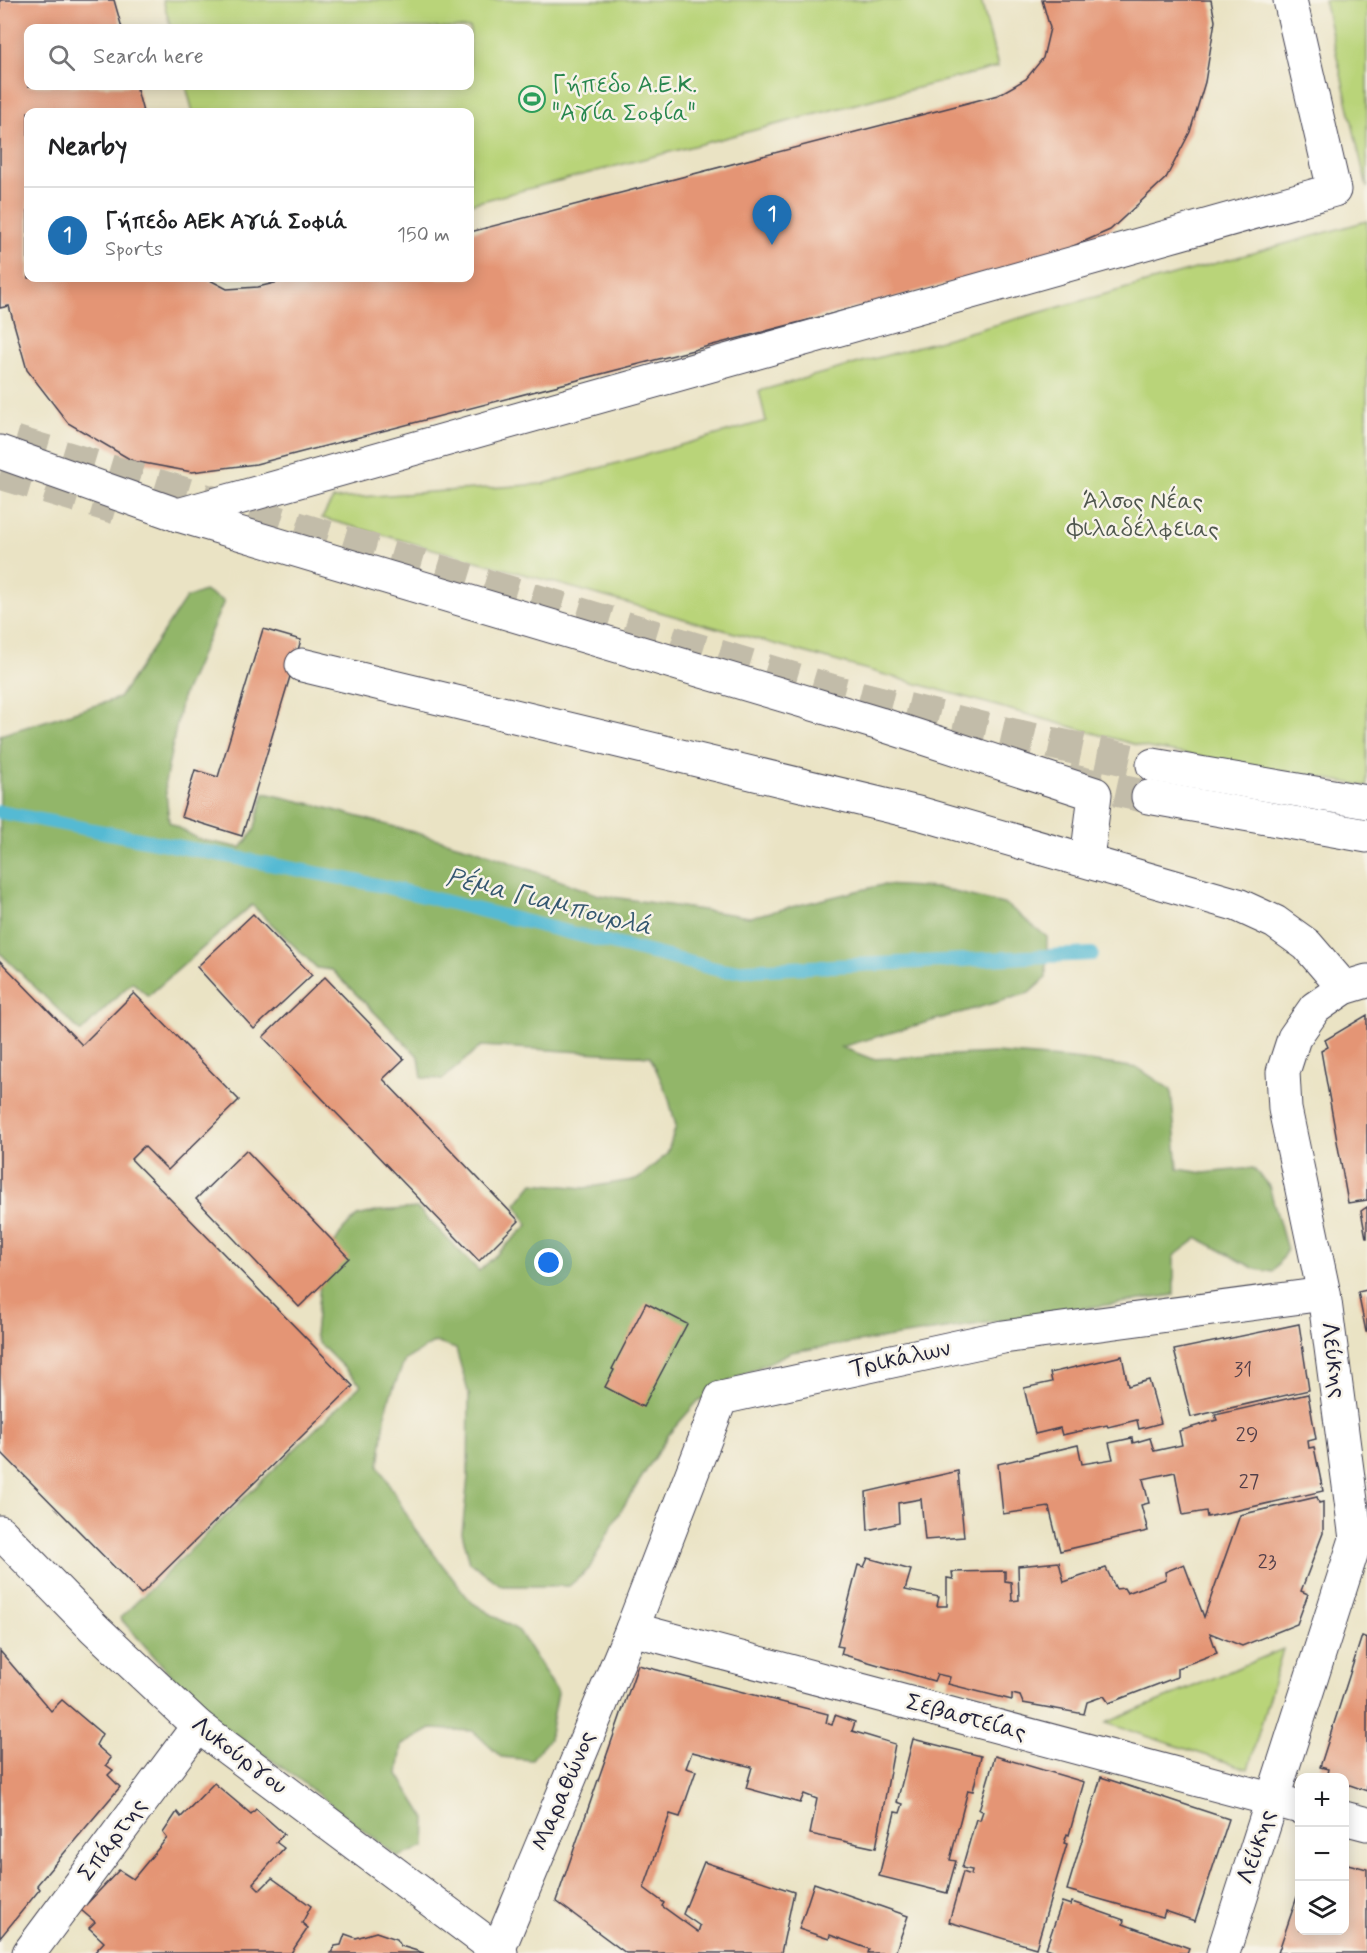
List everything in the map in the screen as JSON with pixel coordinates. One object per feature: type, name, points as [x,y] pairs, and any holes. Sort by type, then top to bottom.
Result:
[{"type":"street","points":[[178,515],[1334,190],[1290,0]]},
{"type":"street","points":[[0,452],[178,515],[880,724],[1095,794],[1087,860]]},
{"type":"street","points":[[302,665],[922,814],[1238,905],[1275,922],[1356,985]]},
{"type":"street","points":[[1153,765],[1367,802]]},
{"type":"street","points":[[1148,797],[1367,836]]},
{"type":"street","name":"Λεύκης","points":[[1223,1953],[1286,1803],[1356,1539],[1324,1294],[1285,1109],[1283,1072],[1294,1038],[1315,1008],[1356,985]]},
{"type":"street","name":"Τρικάλων","points":[[632,1629],[721,1398],[1003,1337],[1324,1294]]},
{"type":"street","name":"Λυκούργου","points":[[0,1532],[94,1628],[198,1726],[498,1952]]},
{"type":"street","name":"Σεβαστείας","points":[[632,1629],[1286,1803]]},
{"type":"street","name":"Μαραθώνος","points":[[498,1952],[632,1629]]},
{"type":"street","name":"Σπάρτης","points":[[29,1953],[198,1726]]},
{"type":"street","points":[[1349,1819],[1367,1824]]},
{"type":"green space","name":"Γήπεδο Α.Ε.Κ. \"Αγία Σοφία\"","points":[[163,0],[981,0],[998,67],[474,203],[474,108],[192,108],[187,90],[474,90],[474,24],[170,24]]},
{"type":"green space","points":[[1324,0],[1367,0],[1367,188]]},
{"type":"green space","name":"Άλσος Νέας Φιλαδέλφειας","points":[[1367,221],[1367,786],[1144,747],[322,518],[333,499],[543,484],[766,421],[759,391]]},
{"type":"green space","points":[[204,591],[224,601],[182,698],[165,782],[169,822],[198,839],[241,848],[254,831],[264,793],[316,805],[474,849],[599,895],[750,917],[882,885],[938,888],[1007,905],[1047,937],[1046,978],[1029,993],[841,1047],[872,1059],[995,1053],[1074,1059],[1138,1068],[1171,1090],[1178,1169],[1204,1173],[1253,1168],[1269,1186],[1287,1250],[1273,1272],[1255,1269],[1198,1238],[1174,1256],[1174,1295],[791,1352],[732,1380],[698,1401],[669,1434],[615,1520],[589,1569],[569,1586],[502,1586],[470,1562],[462,1533],[468,1477],[469,1395],[456,1349],[435,1342],[405,1360],[387,1404],[379,1466],[416,1531],[471,1602],[519,1631],[558,1693],[549,1739],[531,1760],[501,1757],[473,1731],[431,1729],[402,1745],[398,1774],[426,1819],[425,1847],[398,1857],[297,1778],[205,1713],[120,1618],[361,1385],[318,1342],[315,1335],[322,1264],[343,1230],[357,1216],[379,1211],[417,1208],[479,1271],[528,1225],[516,1204],[533,1183],[584,1188],[638,1179],[667,1154],[676,1126],[668,1096],[650,1056],[481,1046],[443,1079],[422,1078],[419,1057],[332,970],[317,968],[252,905],[148,996],[132,982],[81,1032],[0,953],[0,735],[119,698],[186,598]]},
{"type":"green space","points":[[1283,1649],[1248,1769],[1106,1723]]},
{"type":"building","points":[[0,0],[114,0],[121,24],[24,24],[24,90],[137,90],[142,108],[24,108],[24,282],[214,282],[227,289],[258,287],[279,282],[474,282],[474,231],[998,95],[1026,79],[1043,58],[1050,28],[1042,0],[1211,0],[1215,21],[1205,82],[1190,132],[1166,178],[1110,230],[1046,258],[256,464],[192,472],[133,461],[68,423],[27,370],[9,306],[0,308]]},
{"type":"building","points":[[263,629],[301,640],[242,836],[181,817],[195,770],[218,777]]},
{"type":"building","points":[[253,914],[312,975],[254,1029],[197,967]]},
{"type":"building","points":[[0,961],[82,1045],[134,993],[239,1100],[168,1170],[144,1146],[131,1159],[353,1386],[141,1594],[0,1451]]},
{"type":"building","points":[[325,977],[404,1059],[383,1079],[519,1221],[479,1261],[263,1037]]},
{"type":"building","points":[[1367,1015],[1367,1200],[1348,1203],[1321,1051],[1328,1047],[1325,1040]]},
{"type":"building","points":[[246,1150],[349,1258],[299,1307],[196,1199]]},
{"type":"building","points":[[1367,1207],[1367,1238],[1366,1238],[1361,1211]]},
{"type":"building","points":[[1367,1290],[1367,1332],[1366,1332],[1358,1292]]},
{"type":"building","points":[[646,1303],[687,1324],[643,1407],[605,1387]]},
{"type":"building","points":[[1299,1324],[1309,1390],[1191,1417],[1174,1350]]},
{"type":"building","points":[[1122,1356],[1128,1386],[1149,1380],[1161,1423],[1139,1429],[1137,1420],[1062,1435],[1060,1428],[1035,1434],[1024,1388],[1052,1382],[1050,1373]]},
{"type":"building","points":[[1308,1394],[1316,1439],[1308,1441],[1309,1448],[1314,1447],[1323,1491],[1207,1517],[1206,1511],[1183,1515],[1175,1472],[1143,1479],[1149,1503],[1141,1505],[1148,1531],[1060,1551],[1049,1507],[1003,1514],[998,1464],[1078,1445],[1082,1464],[1113,1459],[1109,1443],[1132,1438],[1133,1443],[1150,1438],[1154,1451],[1182,1445],[1179,1431],[1217,1420],[1215,1415]]},
{"type":"building","points":[[958,1471],[964,1537],[925,1540],[921,1499],[898,1503],[899,1523],[868,1530],[866,1492]]},
{"type":"building","points":[[1317,1497],[1319,1503],[1323,1502],[1323,1533],[1301,1591],[1308,1594],[1297,1624],[1242,1646],[1210,1633],[1217,1653],[1177,1668],[1177,1677],[1109,1703],[1104,1696],[1087,1702],[1084,1714],[1023,1703],[1020,1696],[1012,1694],[1012,1700],[948,1684],[950,1677],[937,1674],[934,1681],[841,1654],[843,1647],[837,1646],[858,1565],[864,1567],[868,1558],[911,1570],[905,1590],[939,1597],[937,1606],[947,1606],[947,1578],[953,1579],[952,1572],[1005,1571],[1005,1581],[1011,1582],[1012,1601],[1019,1600],[1018,1566],[1059,1562],[1064,1582],[1106,1568],[1116,1589],[1124,1588],[1127,1593],[1166,1579],[1165,1572],[1184,1564],[1204,1617],[1240,1515]]},
{"type":"building","points":[[1362,1636],[1367,1638],[1367,1791],[1349,1785],[1349,1773],[1327,1773],[1328,1769],[1320,1767]]},
{"type":"building","points":[[0,1651],[51,1711],[62,1700],[102,1734],[96,1745],[111,1758],[106,1765],[113,1770],[108,1775],[120,1787],[37,1885],[40,1889],[0,1938]]},
{"type":"building","points":[[638,1665],[828,1714],[826,1723],[832,1725],[835,1715],[855,1722],[852,1731],[895,1744],[876,1848],[810,1834],[817,1799],[804,1794],[800,1803],[746,1788],[752,1767],[692,1752],[686,1768],[696,1771],[680,1817],[670,1814],[644,1888],[664,1903],[662,1906],[698,1932],[700,1926],[683,1914],[704,1862],[794,1892],[781,1953],[626,1953],[556,1901]]},
{"type":"building","points":[[913,1739],[981,1756],[973,1791],[968,1790],[950,1860],[956,1861],[947,1893],[879,1876],[895,1812],[900,1813],[903,1804],[897,1802]]},
{"type":"building","points":[[995,1756],[1084,1782],[1069,1835],[1067,1834],[1064,1843],[1067,1844],[1036,1948],[949,1922],[963,1872],[971,1875],[972,1870],[962,1868],[976,1819],[980,1820],[983,1811],[979,1810]]},
{"type":"building","points":[[1101,1777],[1229,1819],[1195,1921],[1165,1911],[1163,1917],[1067,1890]]},
{"type":"building","points":[[214,1783],[251,1814],[256,1809],[284,1834],[276,1842],[284,1848],[253,1883],[260,1890],[272,1878],[311,1906],[302,1923],[308,1928],[291,1953],[94,1953],[104,1942],[89,1928],[95,1922],[81,1910],[119,1870],[133,1879],[167,1838],[163,1833],[177,1812],[181,1817]]},
{"type":"building","points":[[1349,1864],[1367,1869],[1367,1953],[1278,1953],[1295,1903],[1295,1935],[1349,1935]]},
{"type":"building","points":[[814,1883],[908,1916],[895,1953],[868,1953],[869,1949],[830,1935],[829,1939],[799,1929]]},
{"type":"building","points":[[1062,1902],[1071,1905],[1072,1902],[1124,1920],[1123,1924],[1189,1948],[1187,1953],[1050,1953],[1052,1950],[1046,1948]]},
{"type":"building","points":[[376,1932],[397,1939],[401,1946],[424,1953],[331,1953],[335,1946],[341,1945],[345,1934],[356,1938]]},
{"type":"waterway","name":"Ρέμα Γιαμπουρλά","points":[[0,812],[383,886],[724,971],[1092,954]]},
{"type":"tunnel","points":[[15,442],[834,691],[986,729],[1153,765]]},
{"type":"tunnel","points":[[0,473],[116,508]]},
{"type":"tunnel","points":[[1068,780],[1148,797]]},
{"type":"place","name":"Γήπεδο Α.Ε.Κ. \"Αγία Σοφία\"","points":[[532,99]]},
{"type":"place","name":"Γήπεδο ΑΕΚ Αγιά Σοφιά","points":[[772,245]]}]
